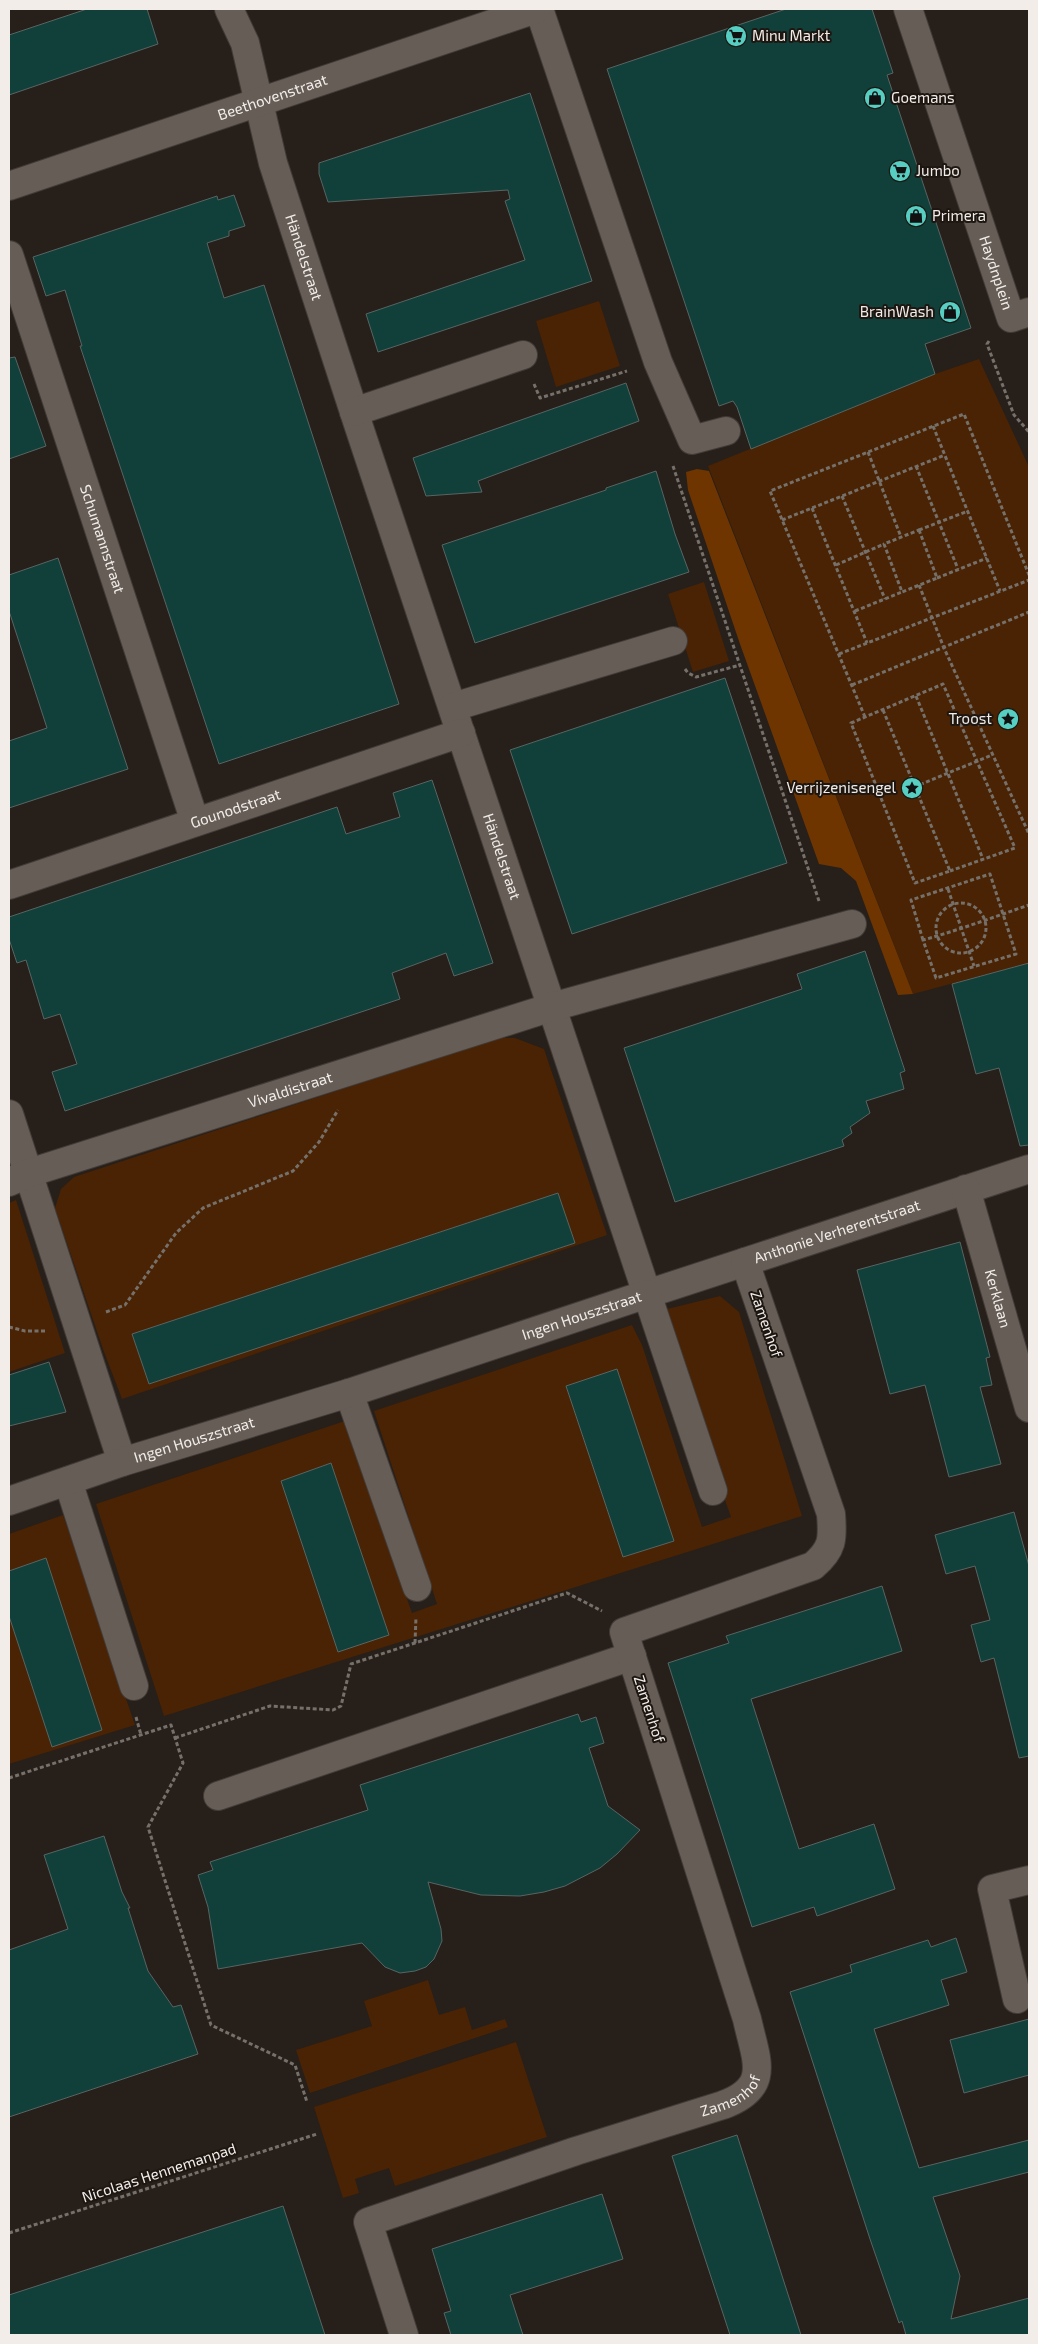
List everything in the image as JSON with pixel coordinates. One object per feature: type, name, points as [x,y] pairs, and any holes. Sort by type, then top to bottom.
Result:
[{"type":"street","name":"Händelstraat","points":[[229,9],[245,43],[274,163],[354,412],[647,1294]]},
{"type":"street","name":"Haydnplein","points":[[908,9],[1020,315]]},
{"type":"street","name":"Beethovenstraat","points":[[9,186],[527,10]]},
{"type":"street","points":[[527,10],[658,362],[692,440],[726,431]]},
{"type":"street","name":"Schumannstraat","points":[[9,255],[195,822]]},
{"type":"street","points":[[354,412],[524,355]]},
{"type":"street","points":[[452,707],[673,641]]},
{"type":"street","name":"Gounodstraat","points":[[9,885],[461,733]]},
{"type":"street","points":[[552,1007],[840,927]]},
{"type":"street","name":"Vivaldistraat","points":[[19,1177],[552,1007]]},
{"type":"street","points":[[9,1114],[19,1177],[78,1323],[122,1462]]},
{"type":"street","name":"Anthonie Verherentstraat","points":[[647,1294],[1029,1170]]},
{"type":"street","name":"Kerklaan","points":[[966,1189],[1029,1408]]},
{"type":"street","name":"Zamenhof","points":[[218,1796],[628,1644],[814,1566],[826,1554],[833,1536],[832,1514],[745,1262]]},
{"type":"street","name":"Ingen Houszstraat","points":[[9,1501],[122,1462],[349,1393],[647,1294],[713,1491]]},
{"type":"street","points":[[349,1393],[417,1587]]},
{"type":"street","points":[[68,1481],[134,1686]]},
{"type":"street","name":"Zamenhof","points":[[404,2335],[368,2222],[576,2151],[723,2105],[744,2096],[756,2082],[758,2067],[747,2019],[628,1644]]},
{"type":"street","points":[[1017,1999],[992,1889],[1029,1880]]},
{"type":"path","points":[[1020,315],[987,344],[1014,415],[1029,432]]},
{"type":"path","points":[[524,355],[540,398],[658,362]]},
{"type":"path","points":[[865,717],[770,491],[964,414],[1029,575]]},
{"type":"path","points":[[933,426],[1000,591]]},
{"type":"path","points":[[692,440],[673,464],[740,665],[840,927]]},
{"type":"path","points":[[868,452],[901,537]]},
{"type":"path","points":[[782,520],[945,455]]},
{"type":"path","points":[[916,466],[958,569]]},
{"type":"path","points":[[842,496],[885,599]]},
{"type":"path","points":[[812,508],[867,643]]},
{"type":"path","points":[[836,565],[901,537],[968,512]]},
{"type":"path","points":[[919,530],[937,578]]},
{"type":"path","points":[[884,544],[902,592]]},
{"type":"path","points":[[854,611],[987,558]]},
{"type":"path","points":[[838,654],[1029,580]]},
{"type":"path","points":[[920,585],[944,648],[1029,834]]},
{"type":"path","points":[[852,685],[1029,612]]},
{"type":"path","points":[[673,641],[688,673],[696,677],[740,665]]},
{"type":"path","points":[[943,684],[1015,848],[916,883],[851,723],[865,717],[943,684]]},
{"type":"path","points":[[916,696],[946,773],[983,859]]},
{"type":"path","points":[[883,710],[950,871]]},
{"type":"path","points":[[914,787],[992,755]]},
{"type":"path","points":[[990,874],[1003,914],[1016,954],[936,978],[911,900],[990,874]]},
{"type":"path","points":[[948,888],[974,966]]},
{"type":"path","points":[[953,903],[969,903],[982,913],[985,920],[986,928],[982,943],[969,952],[961,953],[946,949],[937,936],[935,928],[940,913],[953,903]]},
{"type":"path","points":[[924,940],[1029,905]]},
{"type":"path","points":[[9,1327],[26,1332],[51,1330],[78,1323],[126,1305],[176,1233],[203,1208],[293,1171],[319,1142],[338,1110],[334,1077]]},
{"type":"path","points":[[175,1738],[270,1706],[333,1710],[341,1706],[351,1664],[567,1593],[612,1616],[628,1644]]},
{"type":"path","points":[[9,1778],[171,1725],[183,1763],[148,1827],[211,2025],[295,2065],[308,2102]]},
{"type":"path","name":"Nicolaas Hennemanpad","points":[[9,2233],[317,2134]]},
{"type":"shaded area","points":[[599,301],[620,366],[556,387],[536,321]]},
{"type":"shaded area","points":[[979,359],[1029,467],[1029,963],[913,994],[708,466],[935,374]]},
{"type":"shaded area","points":[[697,469],[709,471],[913,994],[898,995],[856,881],[841,868],[819,864],[740,644],[688,490],[686,472]]},
{"type":"shaded area","points":[[704,582],[729,661],[693,672],[668,594]]},
{"type":"shaded area","points":[[498,1038],[515,1038],[544,1049],[607,1235],[122,1399],[55,1208],[61,1189],[74,1177]]},
{"type":"shaded area","points":[[16,1200],[65,1353],[9,1372],[9,1203]]},
{"type":"shaded area","points":[[720,1296],[739,1312],[802,1516],[164,1716],[96,1504],[345,1421],[412,1613],[437,1604],[374,1411],[632,1325],[642,1345],[702,1527],[731,1517],[667,1338],[663,1310]]},
{"type":"shaded area","points":[[63,1515],[135,1725],[9,1764],[9,1534]]},
{"type":"shaded area","points":[[428,1980],[439,2015],[465,2007],[472,2030],[505,2019],[508,2027],[310,2093],[296,2050],[372,2026],[364,2001]]},
{"type":"shaded area","points":[[516,2042],[547,2137],[395,2186],[389,2168],[355,2179],[359,2193],[343,2198],[314,2107]]},
{"type":"building","points":[[87,9],[147,9],[158,44],[9,95],[9,35]]},
{"type":"building","points":[[786,9],[872,9],[893,73],[887,75],[971,328],[925,344],[935,374],[751,449],[737,407],[733,401],[719,406],[607,69]]},
{"type":"building","points":[[530,93],[592,281],[378,352],[366,314],[525,260],[505,201],[510,199],[508,190],[328,202],[319,174],[319,163]]},
{"type":"building","points":[[234,195],[245,226],[229,231],[229,236],[207,243],[224,298],[264,285],[399,704],[219,764],[80,346],[82,346],[65,290],[46,296],[33,257],[217,196],[218,200]]},
{"type":"building","points":[[15,357],[46,446],[9,459],[9,358]]},
{"type":"building","points":[[626,383],[639,421],[478,481],[482,492],[426,496],[413,458]]},
{"type":"building","points":[[656,471],[675,534],[689,572],[475,643],[442,545],[606,490],[606,488]]},
{"type":"building","points":[[58,558],[128,769],[9,808],[9,741],[47,728],[9,611],[9,575]]},
{"type":"building","points":[[725,678],[787,863],[572,934],[510,750]]},
{"type":"building","points":[[432,780],[493,963],[454,976],[446,953],[392,973],[400,999],[65,1111],[52,1072],[77,1064],[60,1014],[44,1019],[26,960],[17,963],[9,939],[9,917],[337,807],[346,834],[400,817],[393,793]]},
{"type":"building","points":[[865,951],[905,1071],[900,1073],[904,1089],[866,1101],[870,1113],[850,1127],[852,1133],[842,1140],[844,1146],[675,1202],[624,1048],[802,989],[797,974]]},
{"type":"building","points":[[1029,963],[1029,1145],[1020,1146],[999,1068],[976,1074],[952,984]]},
{"type":"building","points":[[558,1193],[575,1243],[149,1384],[132,1334]]},
{"type":"building","points":[[960,1242],[990,1357],[986,1358],[992,1385],[980,1387],[1001,1464],[949,1477],[925,1385],[890,1394],[857,1270]]},
{"type":"building","points":[[49,1362],[66,1412],[9,1426],[9,1375]]},
{"type":"building","points":[[617,1369],[674,1541],[623,1557],[566,1386]]},
{"type":"building","points":[[331,1463],[389,1635],[338,1652],[281,1481]]},
{"type":"building","points":[[1014,1512],[1029,1566],[1029,1756],[1019,1758],[994,1658],[981,1662],[971,1625],[990,1620],[975,1566],[946,1574],[935,1535]]},
{"type":"building","points":[[46,1558],[102,1730],[52,1747],[9,1616],[9,1571]]},
{"type":"building","points":[[882,1586],[902,1651],[751,1699],[799,1849],[874,1824],[895,1889],[817,1916],[814,1907],[752,1927],[668,1663],[729,1643],[726,1636]]},
{"type":"building","points":[[578,1714],[581,1722],[596,1717],[604,1743],[589,1748],[608,1806],[640,1830],[617,1854],[600,1868],[565,1886],[520,1896],[481,1895],[428,1882],[441,1929],[442,1941],[434,1959],[426,1967],[415,1971],[400,1973],[385,1967],[362,1943],[218,1969],[208,1907],[198,1875],[213,1870],[210,1862],[368,1810],[360,1785]]},
{"type":"building","points":[[104,1836],[122,1892],[130,1908],[128,1908],[148,1971],[173,2007],[181,2005],[198,2054],[9,2117],[9,1950],[68,1929],[44,1855]]},
{"type":"building","points":[[956,1938],[967,1972],[941,1980],[949,2005],[874,2029],[919,2168],[1029,2140],[1029,2172],[933,2197],[960,2276],[951,2319],[1029,2298],[1029,2335],[906,2335],[902,2321],[899,2323],[870,2239],[790,1992],[852,1972],[850,1965],[928,1940],[931,1947]]},
{"type":"building","points":[[1029,2019],[1029,2075],[964,2093],[950,2040]]},
{"type":"building","points":[[737,2135],[801,2335],[730,2335],[695,2228],[672,2156]]},
{"type":"building","points":[[602,2194],[623,2259],[510,2295],[523,2335],[451,2335],[444,2313],[451,2311],[432,2249]]},
{"type":"building","points":[[283,2206],[325,2335],[9,2335],[9,2295]]},
{"type":"place","name":"Minu Markt","points":[[736,36]]},
{"type":"place","name":"Goemans","points":[[875,98]]},
{"type":"place","name":"Jumbo","points":[[900,171]]},
{"type":"place","name":"Primera","points":[[916,216]]},
{"type":"place","name":"BrainWash","points":[[950,312]]},
{"type":"place","name":"Troost","points":[[1008,719]]},
{"type":"place","name":"Verrijzenisengel","points":[[912,788]]}]
